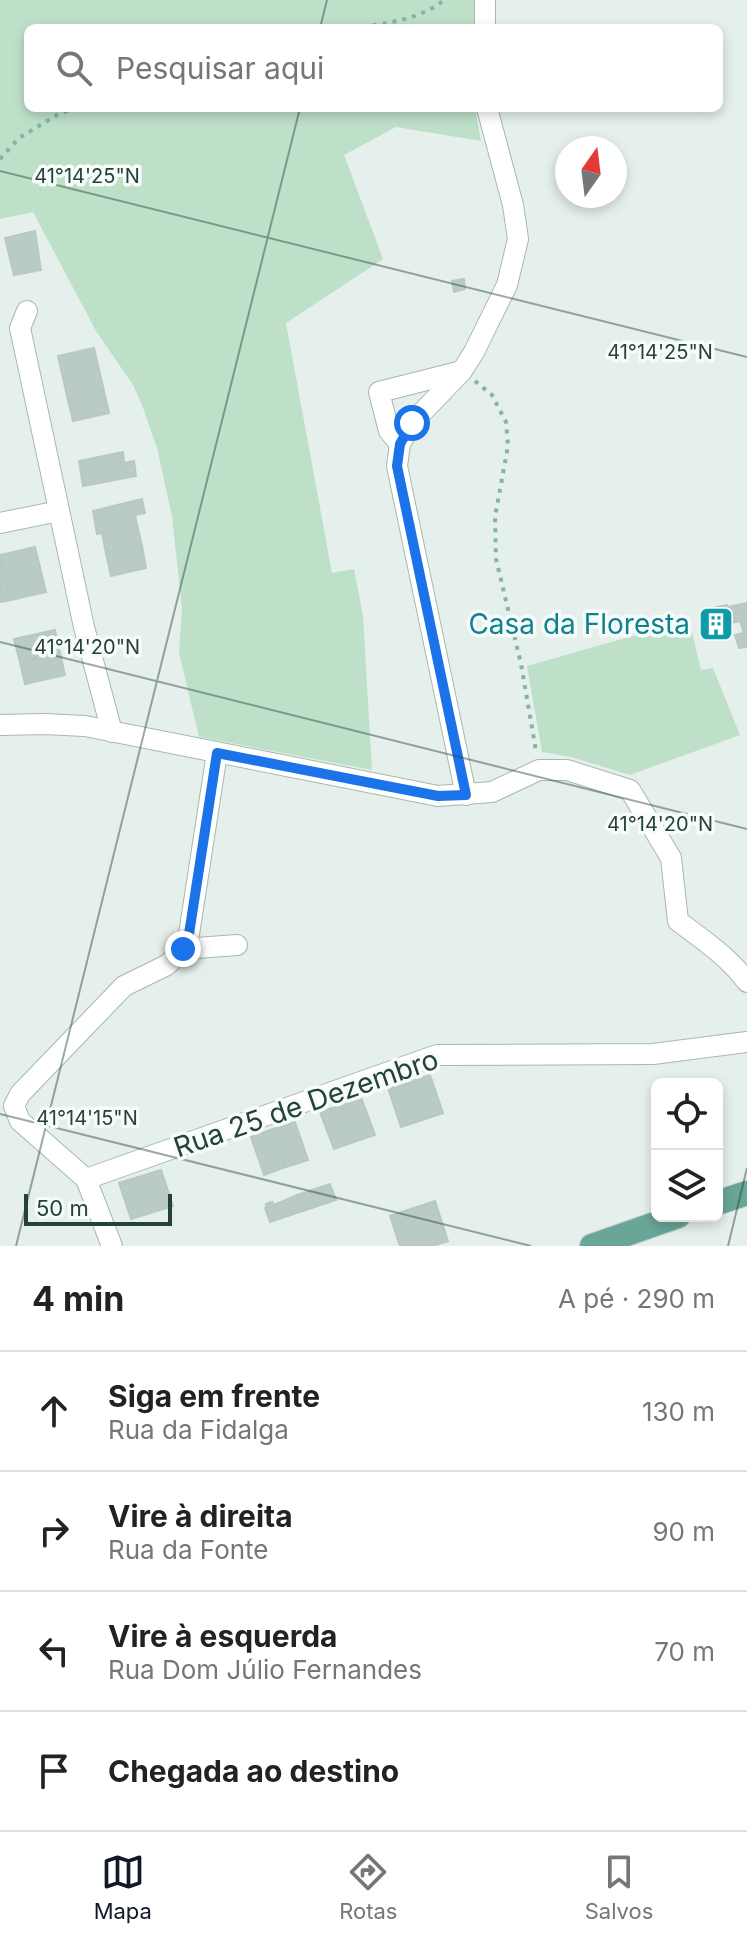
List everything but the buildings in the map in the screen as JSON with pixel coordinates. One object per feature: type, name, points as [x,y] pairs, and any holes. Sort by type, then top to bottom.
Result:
[{"type":"main road","points":[[723,1201],[747,1193]]},
{"type":"main road","points":[[592,1246],[661,1222]]},
{"type":"street","points":[[485,0],[485,24]]},
{"type":"street","points":[[466,795],[397,466],[400,444],[412,423],[462,371],[507,285],[518,239],[513,205],[488,112]]},
{"type":"street","points":[[27,311],[20,328],[84,627],[112,732]]},
{"type":"street","points":[[400,444],[389,431],[379,392],[462,371]]},
{"type":"street","points":[[0,523],[59,511]]},
{"type":"street","points":[[0,725],[85,726],[438,796],[492,792],[539,770],[567,770],[630,790],[671,858],[678,921],[724,956],[747,982]]},
{"type":"street","points":[[112,1246],[86,1179],[20,1121],[14,1106],[20,1094],[124,986],[167,965],[183,949],[189,934],[217,753]]},
{"type":"street","points":[[183,949],[237,945]]},
{"type":"street","name":"Rua 25 de Dezembro","points":[[86,1179],[437,1055],[653,1054],[747,1042]]},
{"type":"path","points":[[384,24],[432,10],[444,0]]},
{"type":"path","points":[[0,159],[19,138],[65,112]]},
{"type":"path","points":[[462,371],[492,395],[506,422],[508,446],[495,517],[496,559],[521,664],[539,770]]},
{"type":"green space","points":[[0,0],[476,0],[476,24],[24,24],[24,112],[476,112],[481,141],[396,127],[344,155],[383,259],[286,323],[332,573],[354,569],[363,616],[372,770],[199,737],[179,653],[182,609],[172,516],[157,448],[142,405],[133,385],[96,331],[33,212],[0,219]]},
{"type":"green space","points":[[689,620],[701,670],[713,668],[740,735],[630,775],[571,757],[542,752],[527,666]]},
{"type":"place","name":"Casa da Floresta","points":[[716,624]]},
{"type":"route","points":[[183,949],[189,934],[217,753],[438,796],[466,795],[397,466],[400,444],[412,423]]}]
